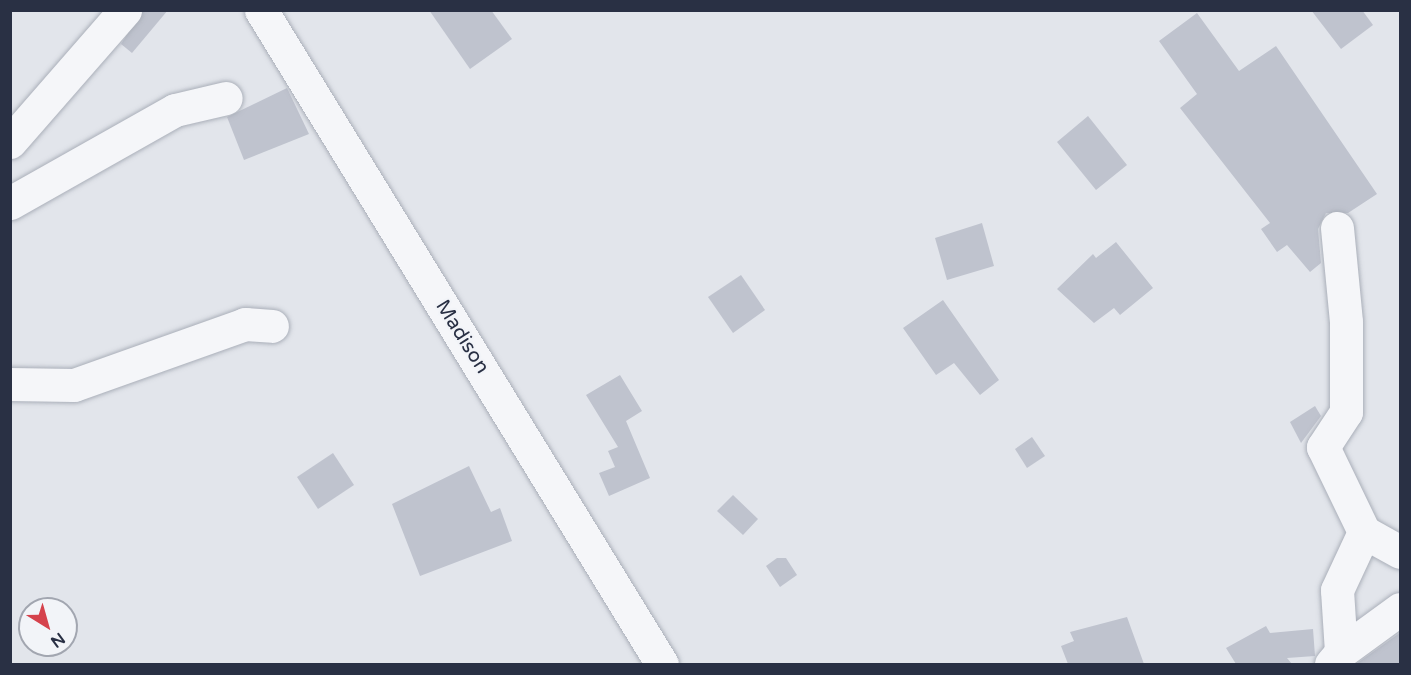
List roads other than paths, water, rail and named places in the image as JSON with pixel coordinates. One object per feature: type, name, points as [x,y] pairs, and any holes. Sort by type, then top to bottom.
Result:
[{"type":"street","points":[[10,142],[125,10]]},
{"type":"street","name":"Madison","points":[[261,10],[662,664]]},
{"type":"street","points":[[10,202],[175,110],[226,98]]},
{"type":"street","points":[[1337,228],[1346,322],[1346,412],[1323,447],[1364,532],[1401,552]]},
{"type":"street","points":[[10,384],[74,385],[245,324],[272,326]]},
{"type":"street","points":[[1336,658],[1337,590],[1364,532]]},
{"type":"street","points":[[1336,658],[1401,609]]}]
